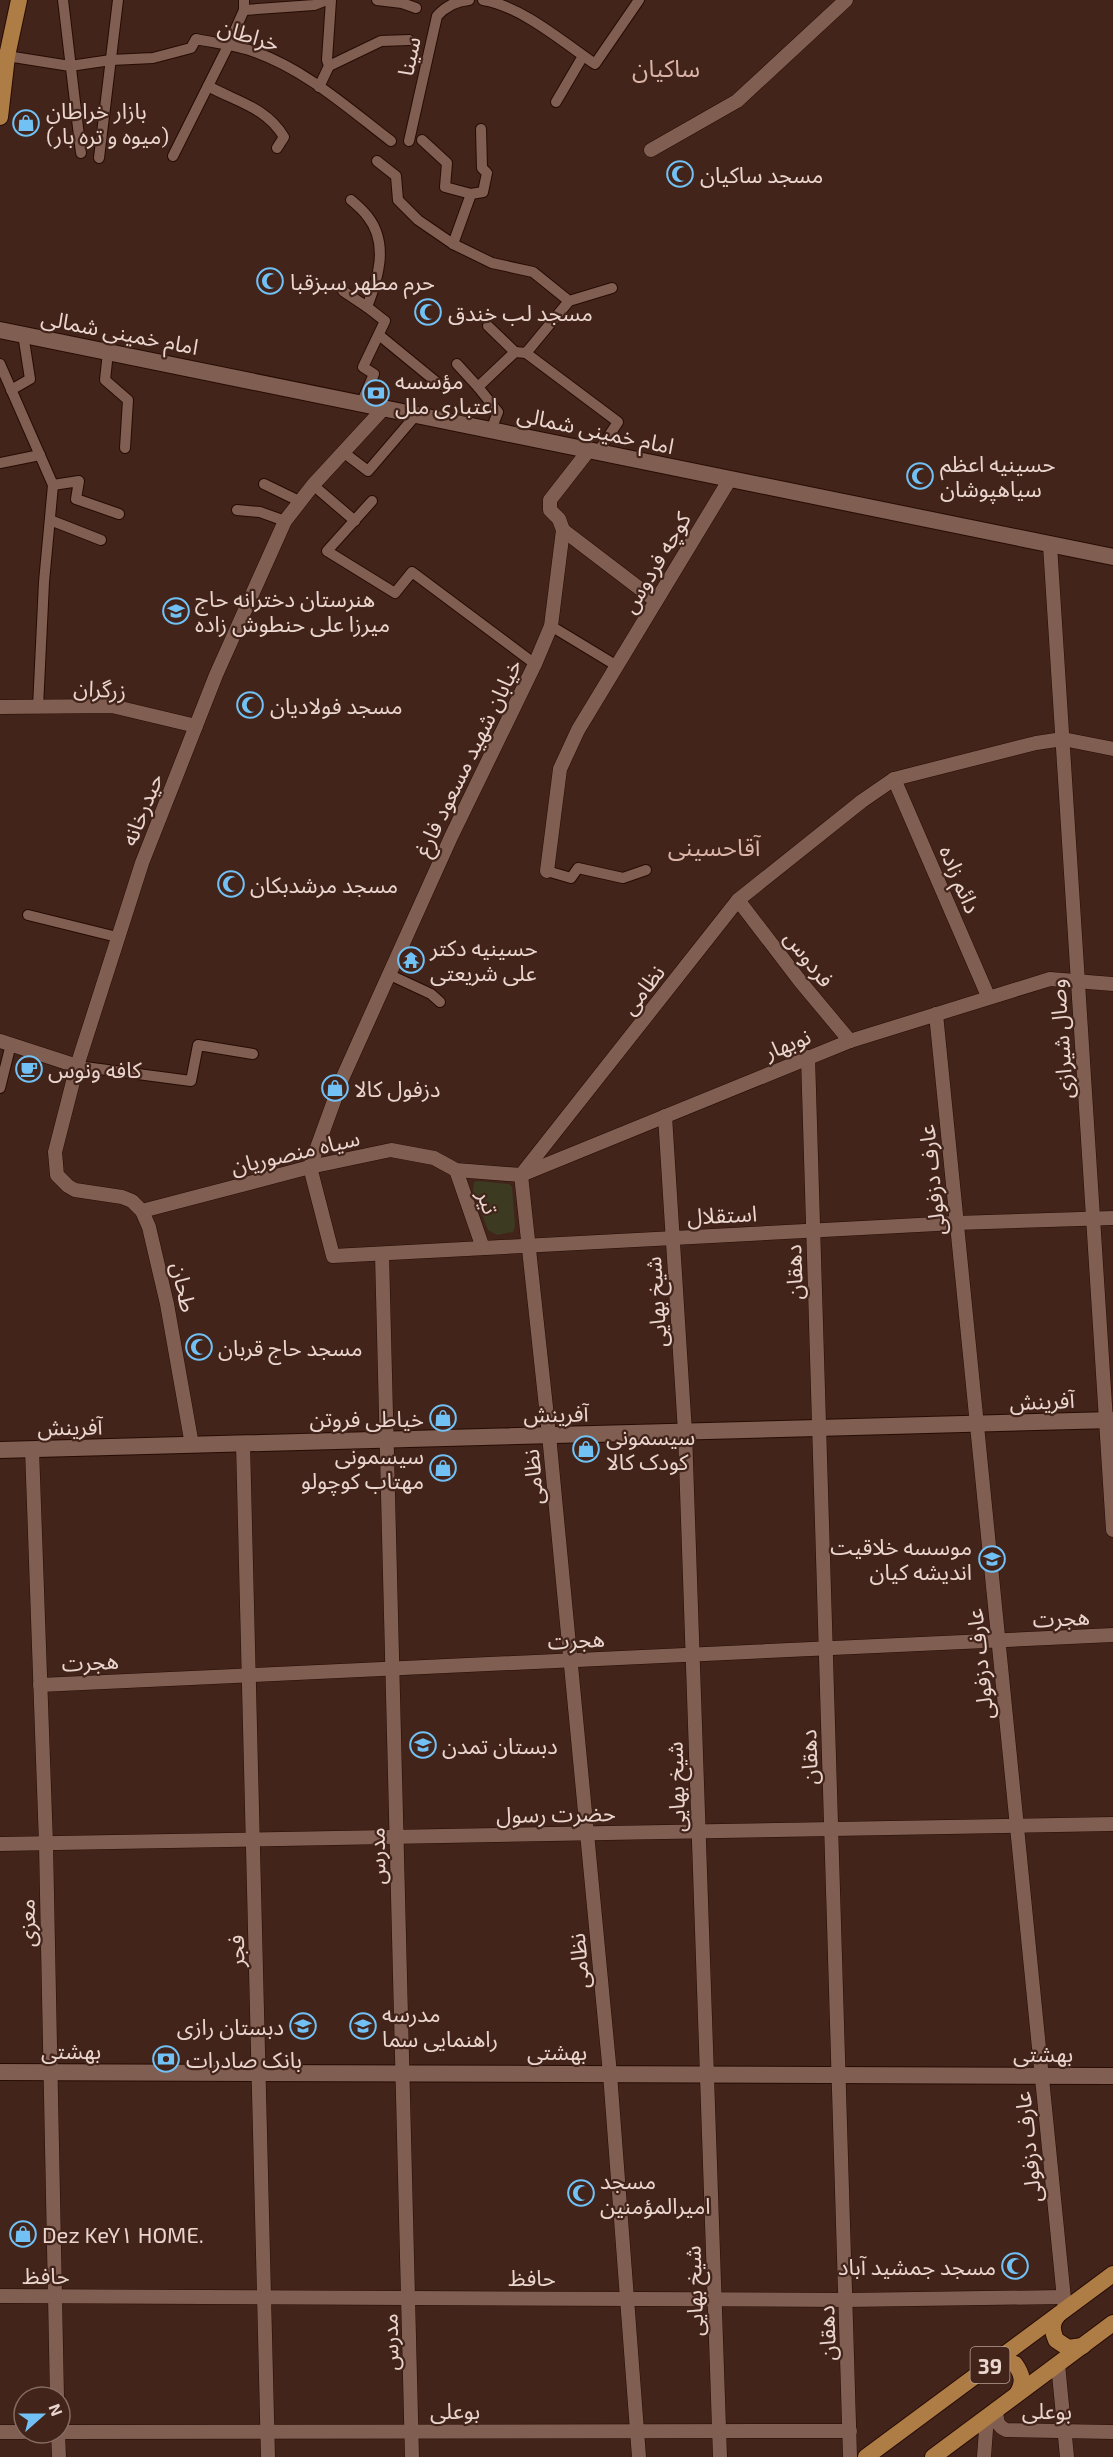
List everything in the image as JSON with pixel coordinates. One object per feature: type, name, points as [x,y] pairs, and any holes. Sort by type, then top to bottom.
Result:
[{"type":"main road","points":[[0,117],[7,56],[19,0]]},
{"type":"main road","points":[[0,76],[7,56]]},
{"type":"main road","name":"امام خمینی شمالی","points":[[0,330],[1113,557]]},
{"type":"main road","name":"آفرینش","points":[[0,1450],[1109,1420]]},
{"type":"main road","name":"بهشتی","points":[[0,2072],[1113,2076]]},
{"type":"main road","name":"39","points":[[866,2457],[992,2364],[1062,2307],[1113,2274]]},
{"type":"main road","points":[[1062,2307],[1052,2326],[1056,2340],[1068,2348],[1083,2346]]},
{"type":"main road","name":"39","points":[[933,2457],[1113,2322]]},
{"type":"main road","points":[[992,2364],[999,2360],[1015,2364],[1023,2379],[1022,2387],[1017,2394]]},
{"type":"street","points":[[63,0],[81,153]]},
{"type":"street","points":[[99,158],[118,0]]},
{"type":"street","points":[[173,156],[228,46],[244,5],[314,5],[329,0],[327,60],[329,66]]},
{"type":"street","points":[[377,0],[402,3],[416,8]]},
{"type":"street","name":"سینا","points":[[409,141],[436,16],[459,1],[469,0]]},
{"type":"street","points":[[483,0],[505,3],[595,64],[639,0]]},
{"type":"street","points":[[651,150],[737,101],[846,0]]},
{"type":"street","name":"خراطان","points":[[7,56],[70,66],[111,60],[153,58],[192,48],[196,39],[253,51],[277,61],[319,87],[391,141]]},
{"type":"street","points":[[319,87],[329,66],[381,41],[409,40]]},
{"type":"street","points":[[556,102],[583,56]]},
{"type":"street","points":[[208,86],[230,98],[252,105],[277,125],[284,137],[277,148]]},
{"type":"street","points":[[422,140],[447,163],[446,187],[471,194],[483,192],[487,172],[482,168],[481,129]]},
{"type":"street","points":[[377,161],[396,176],[398,200],[418,220],[453,244],[492,263],[533,272],[569,301]]},
{"type":"street","points":[[453,244],[471,194]]},
{"type":"street","points":[[351,200],[369,217],[378,236],[380,256],[376,284],[367,307]]},
{"type":"street","points":[[478,387],[521,353],[569,301],[612,288]]},
{"type":"street","points":[[343,291],[385,321],[363,367],[374,374],[361,404]]},
{"type":"street","points":[[488,326],[521,353],[618,423],[550,500],[550,510],[559,519],[563,530],[656,601]]},
{"type":"street","points":[[11,390],[30,379],[23,334]]},
{"type":"street","points":[[379,335],[440,385]]},
{"type":"street","points":[[108,352],[105,380],[128,400],[125,448]]},
{"type":"street","points":[[0,364],[53,485],[44,582],[38,707]]},
{"type":"street","points":[[457,364],[498,412],[491,430]]},
{"type":"street","name":"حیدرخانه","points":[[142,1211],[132,1201],[122,1197],[75,1190],[57,1175],[55,1152],[76,1066],[142,863],[216,675],[285,521],[313,485],[384,408]]},
{"type":"street","points":[[343,452],[368,471],[416,415]]},
{"type":"street","points":[[0,463],[40,455]]},
{"type":"street","name":"کوچه فردوس","points":[[547,871],[560,769],[578,730],[730,479]]},
{"type":"street","points":[[53,485],[79,481],[76,499],[119,514]]},
{"type":"street","points":[[264,484],[299,501]]},
{"type":"street","points":[[313,485],[355,521]]},
{"type":"street","points":[[372,501],[327,551],[395,593],[412,572],[535,664]]},
{"type":"street","points":[[237,510],[260,512],[285,521]]},
{"type":"street","points":[[50,520],[101,540]]},
{"type":"street","name":"خیابان شهید مسعود فارغ","points":[[310,1167],[342,1079],[388,974],[551,626],[563,530]]},
{"type":"street","name":"وصال شیرازی","points":[[1050,545],[1093,1219],[1109,1420],[1113,1530]]},
{"type":"street","points":[[551,626],[617,666]]},
{"type":"street","name":"زرگران","points":[[0,707],[112,706],[196,726]]},
{"type":"street","points":[[1063,739],[1113,749]]},
{"type":"street","name":"نظامی","points":[[639,2457],[610,2074],[549,1435],[521,1175],[738,900],[824,830],[894,779],[1036,743],[1063,739]]},
{"type":"street","name":"دائم زاده","points":[[894,779],[988,996]]},
{"type":"street","points":[[547,871],[571,878],[578,868],[623,878],[646,870]]},
{"type":"street","name":"فردوس","points":[[738,900],[800,981],[850,1041]]},
{"type":"street","points":[[28,915],[117,937]]},
{"type":"street","points":[[388,974],[431,994],[440,1002]]},
{"type":"street","name":"نوبهار","points":[[521,1175],[808,1057],[988,996],[1050,979],[1113,984]]},
{"type":"street","name":"عارف دزفولی","points":[[936,1014],[1062,2307]]},
{"type":"street","points":[[0,1088],[6,1043],[76,1066],[191,1081],[198,1045],[253,1054]]},
{"type":"street","name":"دهقان","points":[[808,1057],[850,2457]]},
{"type":"street","name":"شیخ بهایی","points":[[665,1116],[685,1432],[720,2457]]},
{"type":"street","name":"سیاه منصوریان","points":[[142,1211],[310,1167],[391,1150],[434,1158],[456,1170]]},
{"type":"street","name":"استقلال","points":[[310,1167],[333,1256],[956,1223],[1113,1218]]},
{"type":"street","points":[[456,1170],[521,1175]]},
{"type":"street","name":"تیر","points":[[456,1170],[483,1248]]},
{"type":"street","name":"طحان","points":[[142,1211],[152,1238],[167,1304],[192,1445]]},
{"type":"street","name":"مدرس","points":[[382,1254],[412,2457]]},
{"type":"street","name":"فجر","points":[[243,1443],[268,2457]]},
{"type":"street","name":"معزی","points":[[32,1449],[46,1844],[57,2385]]},
{"type":"street","name":"هجرت","points":[[40,1685],[1113,1635]]},
{"type":"street","name":"حضرت رسول","points":[[0,1844],[1113,1824]]},
{"type":"street","name":"حافظ","points":[[0,2296],[714,2298],[1062,2307]]},
{"type":"street","points":[[1058,2364],[1067,2457]]},
{"type":"street","points":[[984,2457],[992,2413]]},
{"type":"street","name":"بوعلی","points":[[992,2413],[1000,2427],[1006,2430],[1113,2432]]},
{"type":"street","name":"بوعلی","points":[[72,2433],[850,2431]]},
{"type":"shaded area","points":[[474,1182],[509,1184],[512,1187],[515,1226],[513,1232],[497,1235],[488,1230],[473,1192]]},
{"type":"place","name":"بازار خراطان (میوه و تره بار)","points":[[26,123]]},
{"type":"place","name":"مسجد ساکیان","points":[[680,174]]},
{"type":"place","name":"حرم مطهر سبزقبا","points":[[270,281]]},
{"type":"place","name":"مسجد لب خندق","points":[[428,312]]},
{"type":"place","name":"مؤسسه اعتباری ملل","points":[[376,393]]},
{"type":"place","name":"حسینیه اعظم سیاهپوشان","points":[[920,476]]},
{"type":"place","name":"هنرستان دخترانه حاج میرزا علی حنطوش زاده","points":[[176,611]]},
{"type":"place","name":"مسجد فولادیان","points":[[250,705]]},
{"type":"place","name":"مسجد مرشدبکان","points":[[231,884]]},
{"type":"place","name":"حسینیه دکتر علی شریعتی","points":[[411,960]]},
{"type":"place","name":"کافه ونوس","points":[[29,1069]]},
{"type":"place","name":"دزفول کالا","points":[[335,1088]]},
{"type":"place","name":"مسجد حاج قربان","points":[[199,1347]]},
{"type":"place","name":"خیاطی فروتن","points":[[443,1418]]},
{"type":"place","name":"سیسمونی کودک کالا","points":[[586,1449]]},
{"type":"place","name":"سیسمونی مهتاب کوچولو","points":[[443,1468]]},
{"type":"place","name":"موسسه خلاقیت اندیشه کیان","points":[[992,1559]]},
{"type":"place","name":"دبستان تمدن","points":[[423,1745]]},
{"type":"place","name":"دبستان رازی","points":[[303,2026]]},
{"type":"place","name":"مدرسه راهنمایی سما","points":[[363,2026]]},
{"type":"place","name":"بانک صادرات","points":[[166,2059]]},
{"type":"place","name":"مسجد امیرالمؤمنین","points":[[581,2193]]},
{"type":"place","name":"Dez KeY۱ HOME.","points":[[23,2234]]},
{"type":"place","name":"مسجد جمشید آباد","points":[[1015,2266]]},
{"type":"district","name":"ساکیان","points":[[666,67]]},
{"type":"district","name":"آقاحسینی","points":[[714,846]]}]
